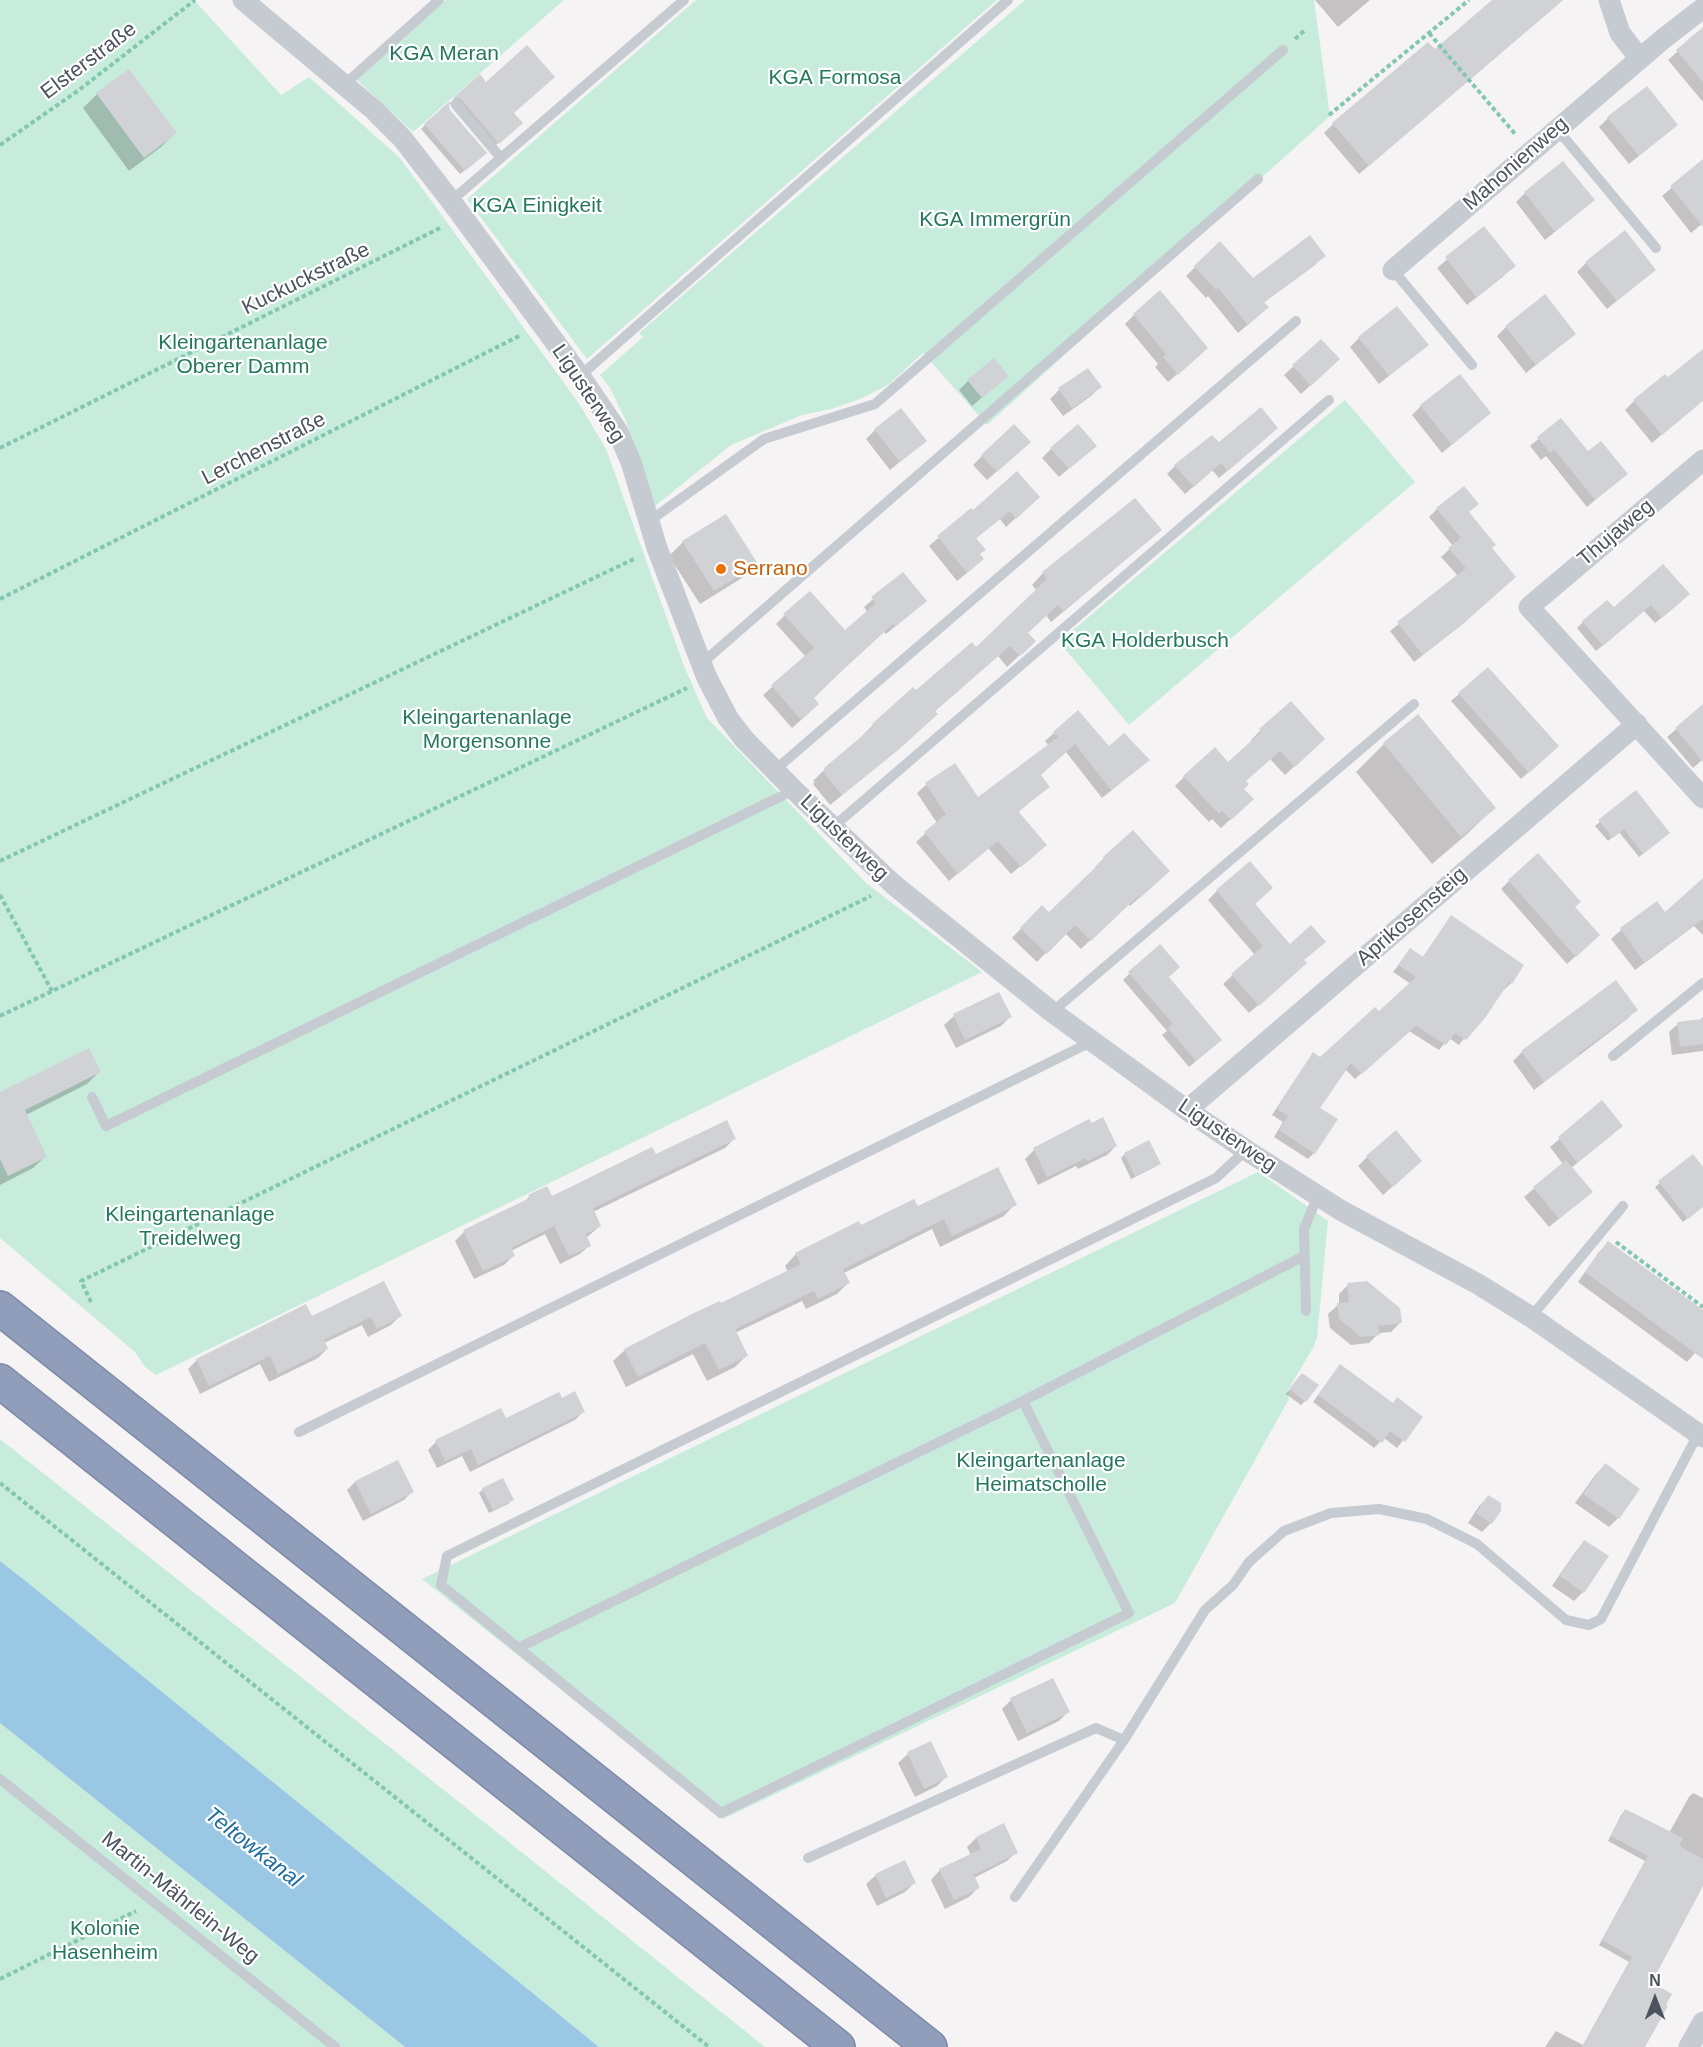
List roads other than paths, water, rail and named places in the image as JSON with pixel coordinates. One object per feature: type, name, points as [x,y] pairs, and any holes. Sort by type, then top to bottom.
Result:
[{"type":"highway","points":[[0,1308],[930,2047]]},
{"type":"highway","points":[[0,1381],[837,2047]]},
{"type":"street","name":"Ligusterweg","points":[[243,0],[374,110],[402,138],[580,376],[618,432],[631,462],[657,548],[704,671],[728,718],[744,739],[794,790],[894,885],[1053,1012],[1187,1110],[1317,1196],[1391,1239],[1478,1284],[1531,1317],[1700,1436]]},
{"type":"street","points":[[1609,0],[1620,33],[1640,59]]},
{"type":"street","name":"Mahonienweg","points":[[1393,270],[1557,129],[1703,8]]},
{"type":"street","name":"Thujaweg","points":[[1636,724],[1529,607],[1703,460]]},
{"type":"street","points":[[1636,724],[1703,798]]},
{"type":"street","name":"Aprikosensteig","points":[[1187,1110],[1636,724]]},
{"type":"street","points":[[1689,2047],[1703,2022]]},
{"type":"lane","points":[[344,85],[439,0]]},
{"type":"lane","points":[[457,209],[501,158],[684,0]]},
{"type":"lane","points":[[580,376],[1008,0]]},
{"type":"lane","points":[[648,522],[764,439],[875,404],[1283,50]]},
{"type":"lane","points":[[456,105],[501,158]]},
{"type":"lane","points":[[1557,129],[1656,248]]},
{"type":"lane","points":[[704,671],[1258,179]]},
{"type":"lane","points":[[1393,270],[1472,365]]},
{"type":"lane","points":[[775,770],[1296,321]]},
{"type":"lane","points":[[833,827],[1329,400]]},
{"type":"lane","points":[[1053,1012],[1414,704]]},
{"type":"lane","points":[[92,1096],[106,1126],[794,790]]},
{"type":"lane","points":[[1613,1056],[1703,982]]},
{"type":"lane","points":[[299,1432],[1093,1041]]},
{"type":"lane","points":[[1023,1401],[1129,1613],[721,1813],[441,1585],[447,1556],[1216,1178],[1246,1150]]},
{"type":"lane","points":[[1306,1311],[1304,1229],[1317,1196]]},
{"type":"lane","points":[[1531,1317],[1623,1206]]},
{"type":"lane","points":[[518,1648],[1023,1401],[1304,1256]]},
{"type":"lane","points":[[1015,1897],[1124,1740],[1205,1610],[1233,1585],[1249,1562],[1284,1531],[1330,1513],[1379,1509],[1427,1519],[1477,1544],[1566,1620],[1589,1625],[1601,1619],[1700,1436]]},
{"type":"lane","points":[[808,1858],[1096,1728],[1124,1740]]},
{"type":"lane","name":"Martin-Mährlein-Weg","points":[[0,1779],[335,2047]]},
{"type":"water","name":"Teltowkanal","points":[[0,1561],[599,2047],[405,2047],[0,1723]]},
{"type":"place","name":"Serrano","points":[[721,569]]},
{"type":"park label","name":"KGA Meran","points":[[444,54]]},
{"type":"park label","name":"KGA Formosa","points":[[835,78]]},
{"type":"park label","name":"KGA Einigkeit","points":[[537,206]]},
{"type":"park label","name":"KGA Immergrün","points":[[995,220]]},
{"type":"park label","name":"Kleingartenanlage Oberer Damm","points":[[243,355]]},
{"type":"park label","name":"KGA Holderbusch","points":[[1145,641]]},
{"type":"park label","name":"Kleingartenanlage Morgensonne","points":[[487,730]]},
{"type":"park label","name":"Kleingartenanlage Treidelweg","points":[[190,1227]]},
{"type":"park label","name":"Kleingartenanlage Heimatscholle","points":[[1041,1473]]},
{"type":"park label","name":"Kolonie Hasenheim","points":[[105,1941]]}]
